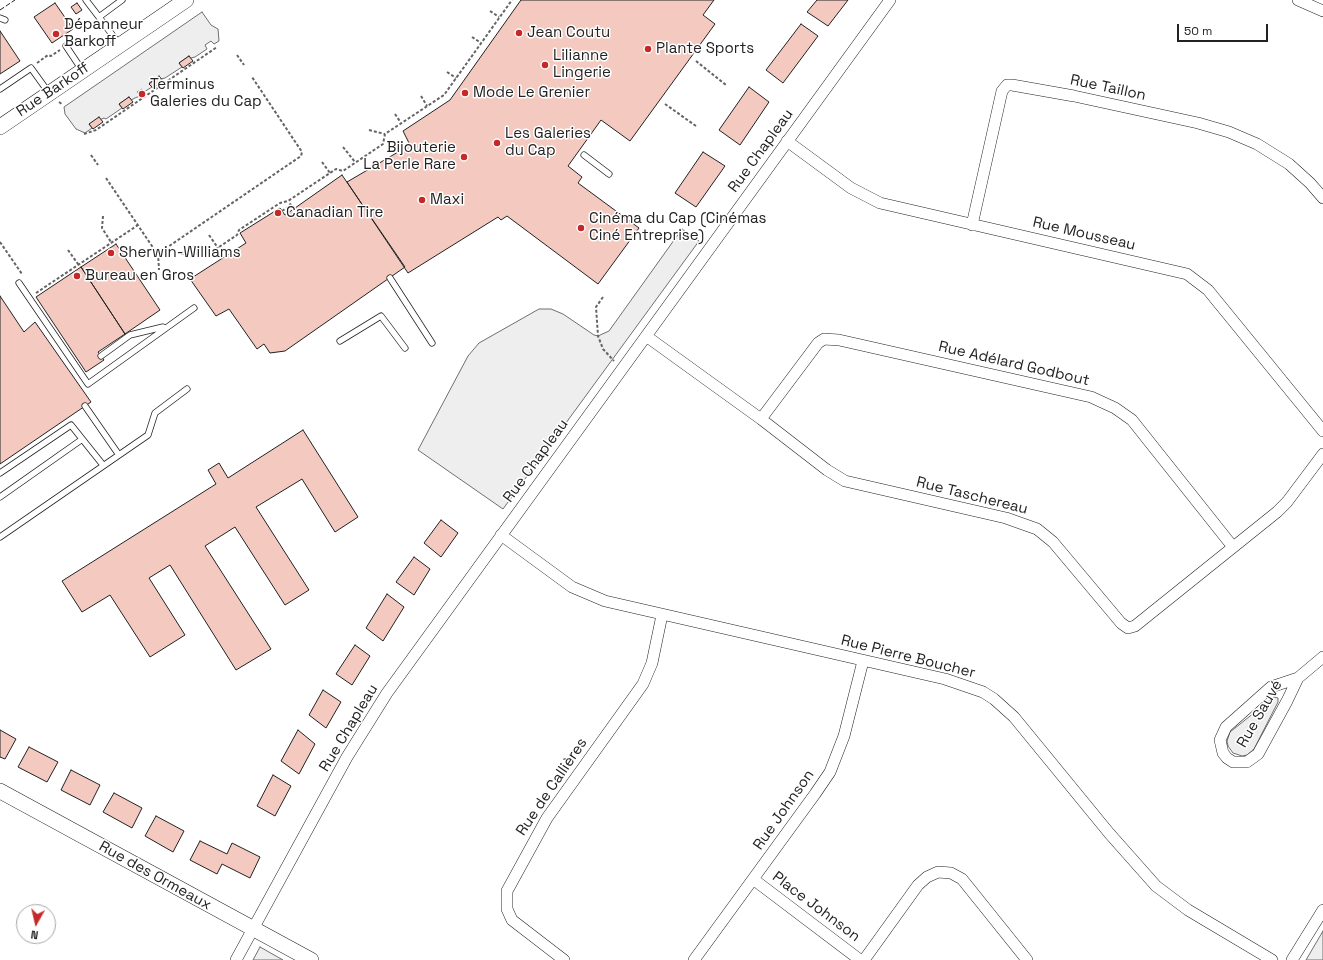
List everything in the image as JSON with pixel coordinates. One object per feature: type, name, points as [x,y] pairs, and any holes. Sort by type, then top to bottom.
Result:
[{"type":"street","name":"Rue Barkoff","points":[[0,127],[186,0]]},
{"type":"street","name":"Rue Chapleau","points":[[236,960],[340,771],[374,713],[501,535],[890,0]]},
{"type":"street","points":[[1298,0],[1323,11]]},
{"type":"street","name":"Rue Taillon","points":[[972,224],[1002,91],[1008,85],[1198,123],[1229,132],[1257,144],[1285,162],[1310,183],[1323,198]]},
{"type":"street","name":"Rue Mousseau","points":[[787,141],[851,188],[871,199],[890,206],[1174,270],[1196,279],[1208,290],[1323,431]]},
{"type":"street","name":"Rue Taschereau","points":[[646,336],[761,419],[827,470],[845,481],[1006,518],[1037,529],[1053,542],[1126,628],[1135,626],[1277,512],[1323,454]]},
{"type":"street","name":"Rue Adélard Godbout","points":[[761,419],[818,342],[824,340],[839,340],[1091,397],[1115,408],[1132,420],[1233,547]]},
{"type":"street","name":"Rue Pierre Boucher","points":[[501,535],[584,593],[605,601],[945,679],[971,687],[994,699],[1023,727],[1109,833],[1156,886],[1188,910],[1272,960]]},
{"type":"street","name":"Rue de Callières","points":[[564,960],[512,920],[507,909],[507,891],[547,818],[643,684],[652,663],[662,615]]},
{"type":"street","name":"Rue Sauvé","points":[[1298,678],[1288,701],[1258,754],[1247,762],[1240,763],[1227,758],[1223,753],[1220,740],[1226,728],[1271,687],[1298,678],[1323,657]]},
{"type":"street","name":"Rue Johnson","points":[[694,960],[830,772],[844,736],[863,660]]},
{"type":"street","name":"Rue des Ormeaux","points":[[0,791],[311,960]]},
{"type":"street","name":"Place Johnson","points":[[864,960],[918,885],[932,874],[938,872],[951,873],[962,879],[1027,960]]},
{"type":"street","name":"Place Johnson","points":[[753,879],[860,960]]},
{"type":"street","points":[[1292,960],[1323,910]]},
{"type":"lane","points":[[86,0],[120,45]]},
{"type":"lane","points":[[99,17],[122,0]]},
{"type":"lane","points":[[66,46],[82,71]]},
{"type":"lane","points":[[0,89],[31,68],[49,94]]},
{"type":"lane","points":[[584,155],[609,174]]},
{"type":"lane","points":[[390,278],[432,343]]},
{"type":"lane","points":[[19,283],[88,384],[194,308]]},
{"type":"lane","points":[[340,341],[380,316],[405,348]]},
{"type":"lane","points":[[101,356],[130,335],[167,326]]},
{"type":"lane","points":[[0,537],[148,434],[155,413],[187,389]]},
{"type":"lane","points":[[85,406],[119,455]]},
{"type":"lane","points":[[0,473],[71,424],[81,440],[91,448],[103,466]]},
{"type":"lane","points":[[0,497],[81,440]]},
{"type":"path","points":[[181,254],[210,253],[237,235],[239,230],[280,203],[288,201],[336,169],[343,171],[383,144],[385,134],[444,95],[512,0]]},
{"type":"path","points":[[490,11],[500,18]]},
{"type":"path","points":[[472,36],[481,43]]},
{"type":"path","points":[[31,68],[40,60],[48,55],[51,56],[66,46]]},
{"type":"path","points":[[84,134],[96,130],[217,47]]},
{"type":"path","points":[[237,55],[244,65]]},
{"type":"path","points":[[696,62],[726,85]]},
{"type":"path","points":[[447,72],[456,78]]},
{"type":"path","points":[[158,253],[301,156],[302,152],[252,77]]},
{"type":"path","points":[[421,96],[427,106]]},
{"type":"path","points":[[665,104],[696,126]]},
{"type":"path","points":[[395,114],[401,123]]},
{"type":"path","points":[[369,130],[385,134]]},
{"type":"path","points":[[343,147],[355,163]]},
{"type":"path","points":[[91,155],[98,165]]},
{"type":"path","points":[[322,162],[330,173]]},
{"type":"path","points":[[106,178],[158,253],[159,270]]},
{"type":"path","points":[[282,211],[291,205],[288,201]]},
{"type":"path","points":[[103,216],[102,228],[112,242]]},
{"type":"path","points":[[34,294],[138,225]]},
{"type":"path","points":[[209,235],[218,248]]},
{"type":"path","points":[[0,242],[25,279]]},
{"type":"path","points":[[68,250],[78,264]]},
{"type":"path","points":[[603,297],[596,307],[598,336],[603,349],[614,361]]},
{"type":"shaded area","points":[[202,12],[211,25],[218,29],[219,41],[214,44],[211,41],[205,45],[207,49],[195,57],[191,58],[189,56],[179,63],[182,67],[165,78],[161,79],[159,77],[149,83],[152,87],[144,92],[142,89],[137,92],[140,96],[131,100],[129,97],[119,104],[122,108],[106,119],[104,118],[89,124],[92,128],[85,133],[76,129],[65,114],[64,107]]},
{"type":"shaded area","points":[[682,229],[699,241],[503,509],[418,450],[468,356],[479,343],[539,309],[551,309],[563,314],[594,335],[598,336],[609,331]]},
{"type":"shaded area","points":[[1274,697],[1278,698],[1278,702],[1254,749],[1247,755],[1242,756],[1233,753],[1228,746],[1227,741],[1230,732]]},
{"type":"shaded area","points":[[1323,931],[1323,960],[1306,960]]},
{"type":"shaded area","points":[[260,947],[283,960],[253,960]]},
{"type":"building","name":"Les Galeries du Cap","points":[[521,0],[714,0],[703,15],[715,24],[630,141],[601,120],[568,166],[582,177],[578,183],[639,228],[598,284],[507,216],[501,220],[498,217],[408,273],[347,182],[410,145],[403,131],[450,100]]},
{"type":"building","points":[[817,0],[848,0],[828,26],[807,12]]},
{"type":"building","points":[[55,3],[73,29],[52,43],[34,17]]},
{"type":"building","points":[[77,3],[82,10],[76,14],[71,7]]},
{"type":"building","points":[[801,24],[818,36],[783,83],[766,70]]},
{"type":"building","points":[[0,31],[20,61],[0,74]]},
{"type":"building","points":[[189,56],[193,61],[183,68],[179,63]]},
{"type":"building","points":[[159,76],[163,81],[153,88],[149,84]]},
{"type":"building","points":[[749,87],[769,102],[740,145],[719,130]]},
{"type":"building","points":[[129,97],[133,102],[123,109],[119,104]]},
{"type":"building","points":[[99,117],[103,122],[93,129],[89,124]]},
{"type":"building","points":[[703,152],[725,166],[696,207],[675,193]]},
{"type":"building","points":[[342,175],[405,267],[285,351],[270,353],[264,344],[257,349],[229,309],[216,316],[190,279],[246,243],[240,233],[280,208],[285,215]]},
{"type":"building","points":[[116,244],[160,310],[125,334],[81,267]]},
{"type":"building","points":[[81,267],[125,334],[98,352],[104,360],[86,372],[36,297]]},
{"type":"building","points":[[0,296],[24,332],[35,322],[91,402],[0,464]]},
{"type":"building","points":[[303,430],[358,517],[335,532],[302,479],[256,507],[309,590],[285,605],[235,527],[205,546],[271,649],[236,670],[170,565],[149,578],[185,635],[150,657],[110,595],[82,612],[62,581],[216,484],[208,470],[219,463],[228,478]]},
{"type":"building","points":[[441,520],[458,533],[441,557],[424,543]]},
{"type":"building","points":[[414,557],[430,569],[414,595],[396,582]]},
{"type":"building","points":[[387,594],[404,607],[383,641],[366,628]]},
{"type":"building","points":[[355,645],[370,656],[352,685],[336,674]]},
{"type":"building","points":[[323,690],[341,702],[326,728],[309,715]]},
{"type":"building","points":[[0,730],[16,739],[5,759],[0,757]]},
{"type":"building","points":[[298,730],[315,744],[299,774],[281,761]]},
{"type":"building","points":[[29,747],[58,762],[47,782],[18,767]]},
{"type":"building","points":[[71,770],[100,785],[90,805],[61,790]]},
{"type":"building","points":[[273,775],[291,786],[275,816],[257,806]]},
{"type":"building","points":[[114,793],[142,808],[132,828],[103,812]]},
{"type":"building","points":[[156,816],[184,831],[173,852],[145,836]]},
{"type":"building","points":[[200,841],[227,854],[232,843],[260,857],[250,878],[222,864],[217,874],[190,860]]},
{"type":"fence","points":[[0,10],[15,0]]},
{"type":"place","name":"Jean Coutu","points":[[519,33]]},
{"type":"place","name":"Dépanneur Barkoff","points":[[56,34]]},
{"type":"place","name":"Plante Sports","points":[[648,49]]},
{"type":"place","name":"Lilianne Lingerie","points":[[545,65]]},
{"type":"place","name":"Mode Le Grenier","points":[[465,93]]},
{"type":"place","name":"Terminus Galeries du Cap","points":[[142,94]]},
{"type":"place","name":"Les Galeries du Cap","points":[[497,143]]},
{"type":"place","name":"Bijouterie La Perle Rare","points":[[464,157]]},
{"type":"place","name":"Maxi","points":[[422,200]]},
{"type":"place","name":"Canadian Tire","points":[[278,213]]},
{"type":"place","name":"Cinéma du Cap (Cinémas Ciné Entreprise)","points":[[581,228]]},
{"type":"place","name":"Sherwin-Williams","points":[[111,253]]},
{"type":"place","name":"Bureau en Gros","points":[[77,276]]}]
